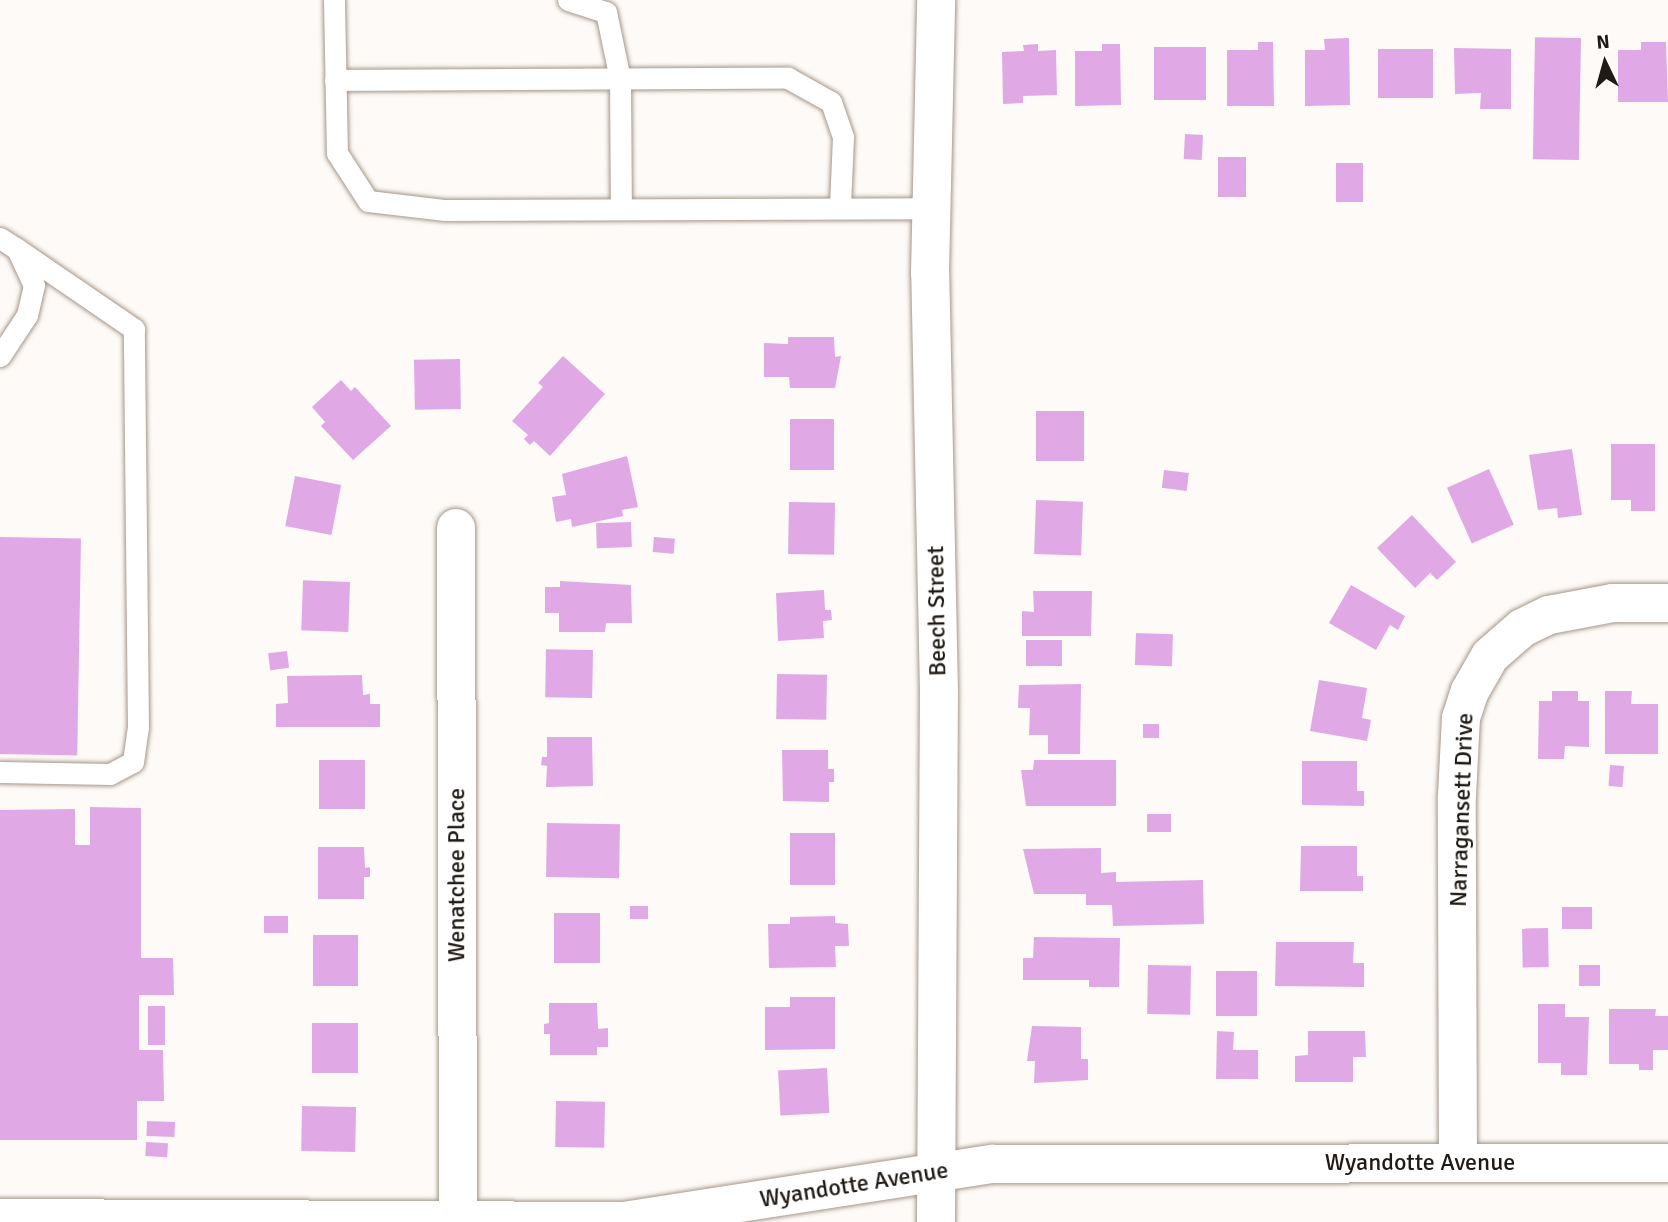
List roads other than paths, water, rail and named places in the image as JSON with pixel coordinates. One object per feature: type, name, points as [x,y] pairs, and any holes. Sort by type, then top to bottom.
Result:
[{"type":"street","name":"Beech Street","points":[[936,0],[930,273],[939,692],[936,1222]]},
{"type":"street","name":"Wenatchee Place","points":[[456,528],[458,1221]]},
{"type":"street","name":"Narragansett Drive","points":[[1458,1163],[1457,796],[1461,718],[1470,691],[1490,656],[1522,628],[1549,615],[1613,603],[1668,603]]},
{"type":"street","name":"Wyandotte Avenue","points":[[0,1218],[458,1221],[659,1218],[779,1194],[993,1164],[1668,1163]]},
{"type":"lane","points":[[334,0],[337,153],[368,201],[445,210],[841,205],[933,208]]},
{"type":"lane","points":[[568,0],[606,12],[620,79],[621,209]]},
{"type":"lane","points":[[335,80],[788,78],[831,102],[843,137],[841,205]]},
{"type":"lane","points":[[0,356],[27,315],[34,285],[8,244]]},
{"type":"lane","points":[[0,772],[110,774],[133,762],[138,728],[134,329],[8,244]]}]
